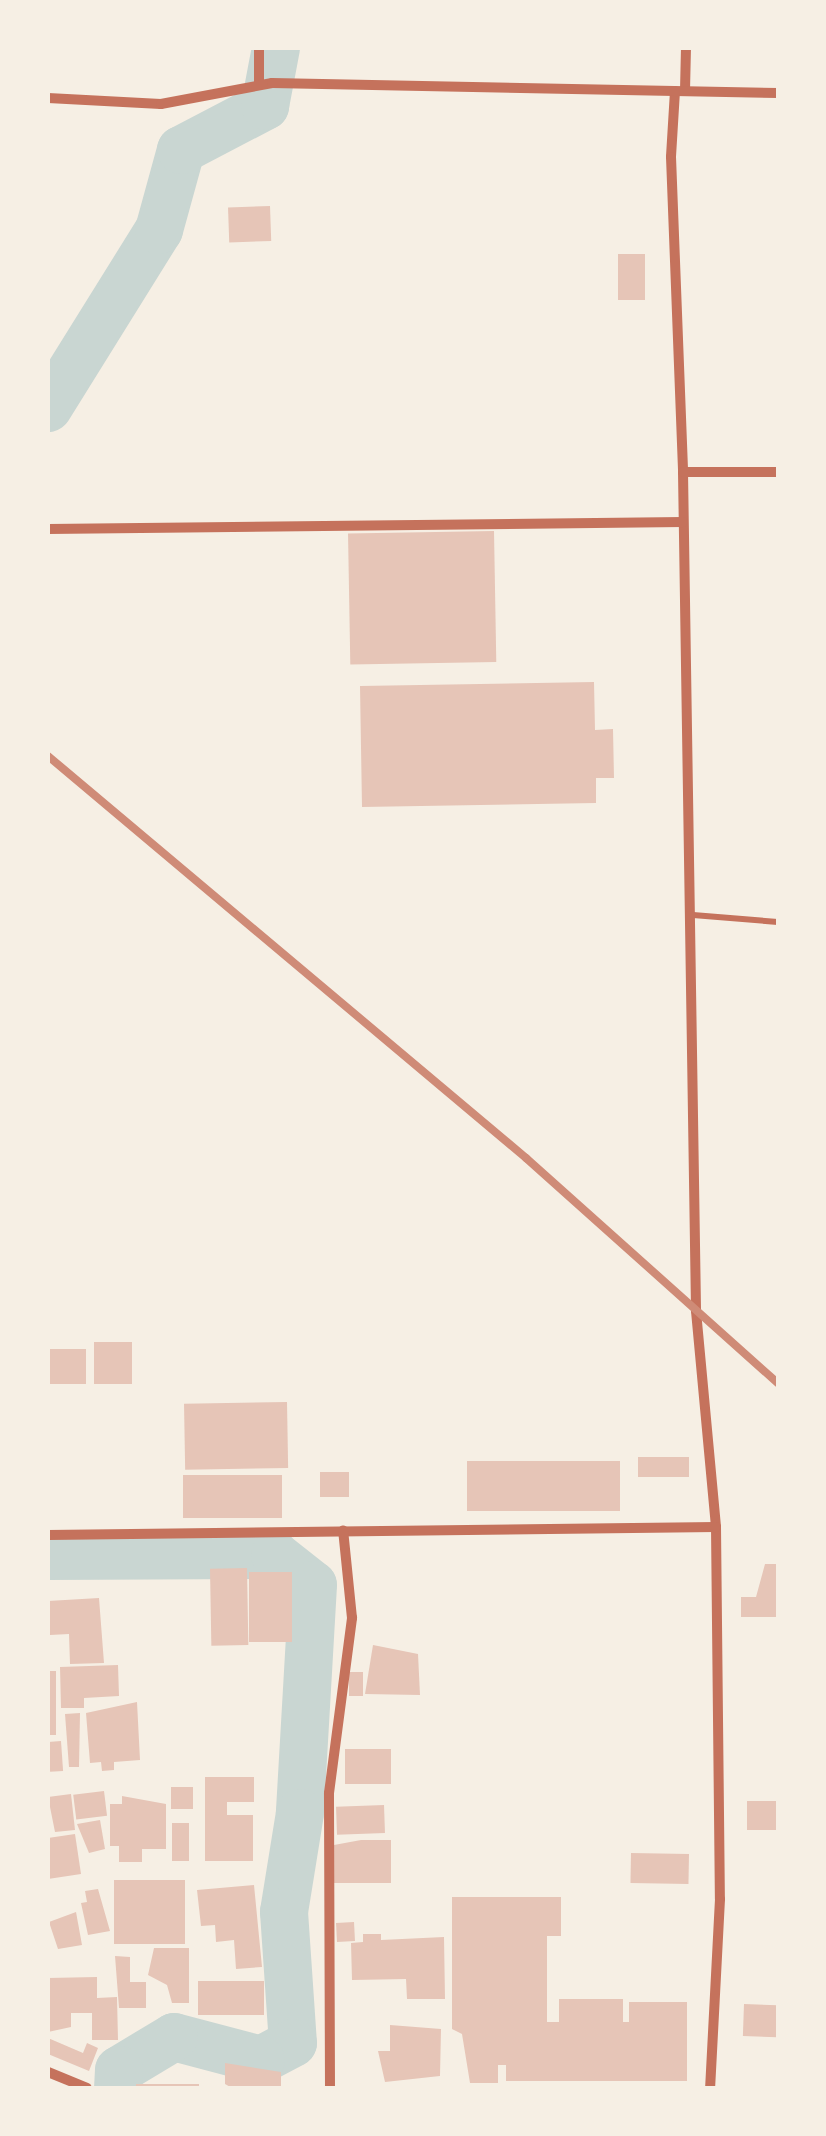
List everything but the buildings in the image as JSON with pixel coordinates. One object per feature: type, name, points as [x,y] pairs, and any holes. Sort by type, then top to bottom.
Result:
[{"type":"street","points":[[259,85],[260,48]]},
{"type":"street","points":[[686,48],[670,157],[683,472],[693,915],[696,1311],[716,1527],[720,1899],[710,2088]]},
{"type":"street","points":[[48,98],[161,104],[259,85],[778,92]]},
{"type":"street","points":[[683,472],[778,472]]},
{"type":"street","points":[[48,529],[684,522]]},
{"type":"street","points":[[48,1535],[716,1527]]},
{"type":"street","points":[[330,2088],[329,1793],[352,1618],[343,1530]]},
{"type":"street","points":[[48,2072],[87,2088]]},
{"type":"lane","points":[[693,915],[778,922]]},
{"type":"waterway","points":[[48,408],[159,230],[181,150],[265,106],[276,48]]},
{"type":"waterway","points":[[48,1556],[275,1555],[313,1585],[300,1813],[284,1912],[293,2043],[261,2060],[174,2037],[119,2070],[118,2088]]},
{"type":"railway","points":[[48,756],[526,1158],[778,1383]]}]
